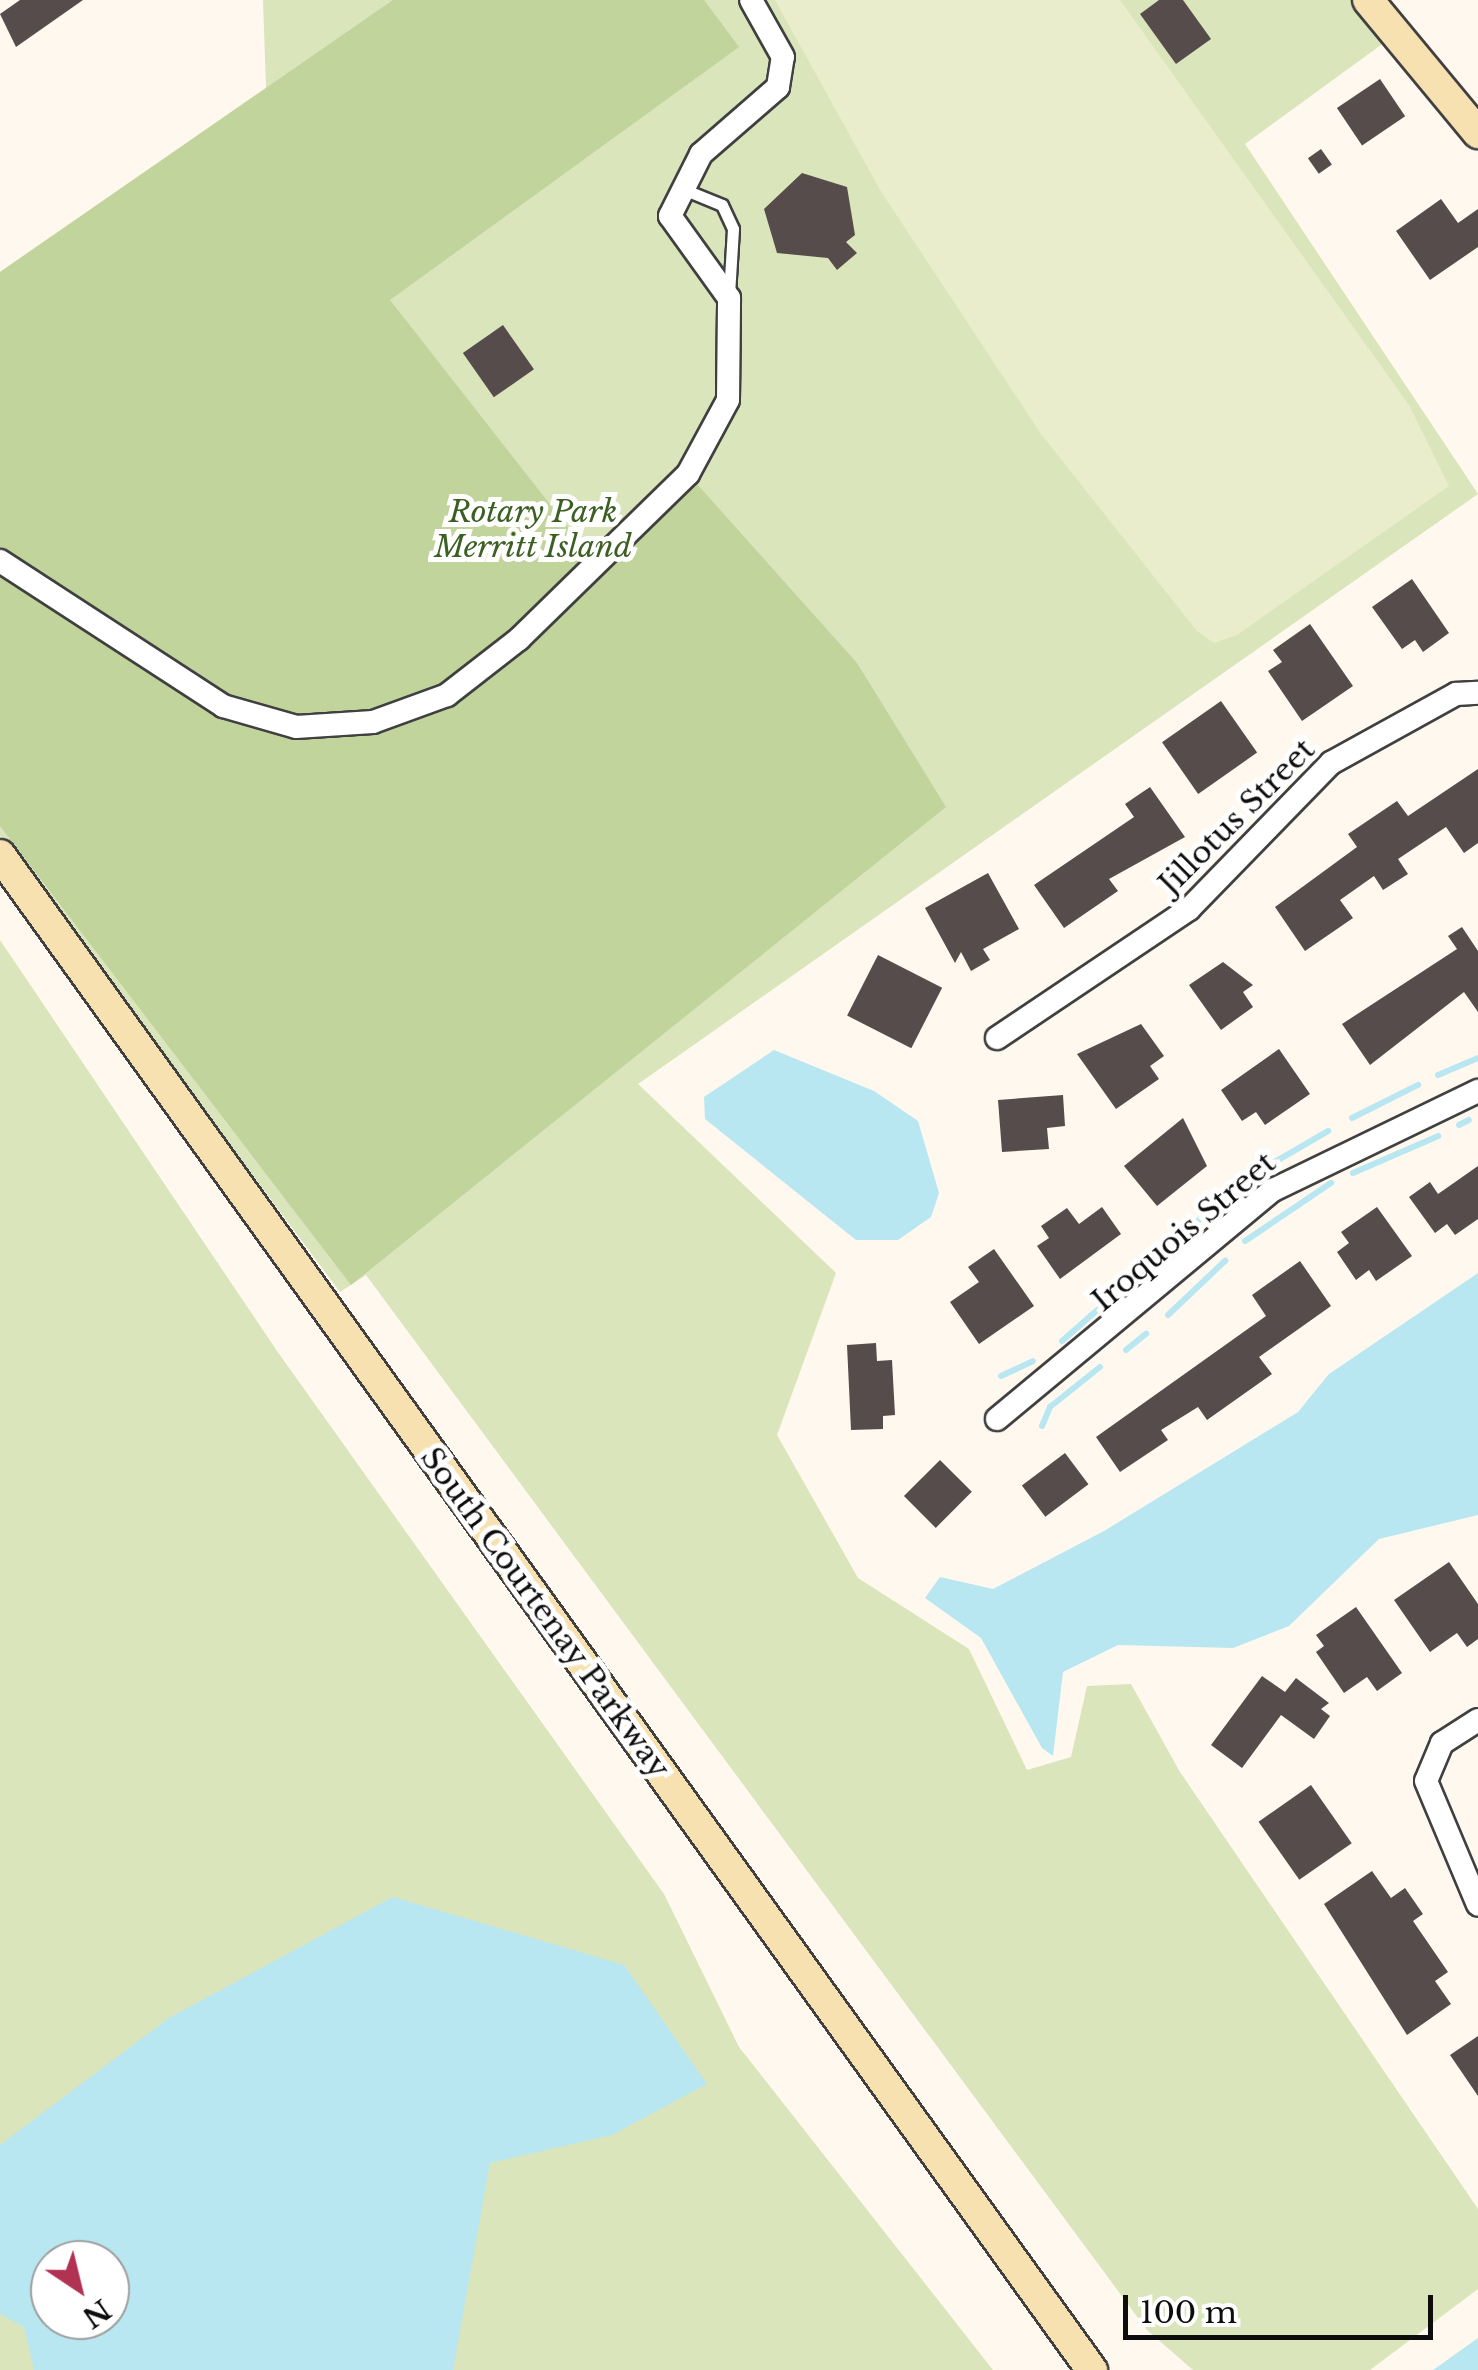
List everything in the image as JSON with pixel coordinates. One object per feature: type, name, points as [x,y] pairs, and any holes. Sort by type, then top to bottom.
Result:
[{"type":"main road","points":[[1368,0],[1478,133]]},
{"type":"main road","name":"South Courtenay Parkway","points":[[0,855],[1092,2370]]},
{"type":"street","points":[[0,561],[223,706],[296,727],[373,722],[447,694],[519,639],[688,474],[728,400],[729,298],[670,216],[700,154],[778,87],[783,57],[750,0]]},
{"type":"street","name":"Jillotus Street","points":[[997,1038],[1189,909],[1331,763],[1456,694],[1478,693]]},
{"type":"street","name":"Iroquois Street","points":[[997,1418],[1273,1190],[1478,1091]]},
{"type":"street","points":[[1478,1720],[1442,1743],[1426,1780],[1478,1906]]},
{"type":"lane","points":[[683,189],[722,205],[733,229],[729,298]]},
{"type":"green space","name":"Rotary Park Merritt Island","points":[[263,0],[1367,0],[1396,34],[1245,144],[1478,494],[638,1084],[836,1273],[777,1435],[858,1578],[969,1649],[1027,1770],[1071,1757],[1087,1686],[1131,1684],[1180,1772],[1478,2209],[1478,2289],[1370,2370],[1193,2370],[1147,2330],[366,1275],[340,1292],[0,836],[0,272],[266,88]]},
{"type":"green space","points":[[393,0],[704,0],[739,47],[390,300],[596,563],[688,474],[857,663],[946,807],[351,1285],[0,826],[0,272]]},
{"type":"green space","points":[[775,0],[1120,0],[1409,405],[1449,486],[1237,635],[1214,643],[1197,631],[1041,434],[880,190]]},
{"type":"green space","points":[[0,940],[277,1351],[664,1894],[739,2047],[993,2370],[0,2370]]},
{"type":"water","points":[[774,1050],[874,1091],[918,1121],[939,1193],[931,1217],[898,1240],[856,1240],[705,1119],[704,1097]]},
{"type":"water","points":[[1478,1273],[1478,1515],[1379,1539],[1289,1626],[1233,1648],[1118,1645],[1063,1672],[1053,1756],[1042,1748],[981,1638],[925,1598],[940,1577],[993,1589],[1104,1531],[1298,1412],[1329,1374]]},
{"type":"water","points":[[393,1897],[624,1965],[707,2084],[612,2135],[490,2163],[453,2370],[34,2370],[24,2327],[0,2314],[0,2145],[169,2018]]},
{"type":"water","points":[[1478,2338],[1478,2370],[1433,2370]]},
{"type":"building","points":[[20,0],[83,0],[16,47],[0,14]]},
{"type":"building","points":[[1159,0],[1183,0],[1211,39],[1176,64],[1140,14]]},
{"type":"building","points":[[1380,79],[1405,116],[1362,145],[1337,108]]},
{"type":"building","points":[[1321,149],[1332,165],[1319,174],[1308,158]]},
{"type":"building","points":[[802,173],[847,187],[855,235],[846,242],[857,253],[837,270],[828,258],[777,253],[764,209]]},
{"type":"building","points":[[1441,199],[1458,223],[1478,209],[1478,247],[1430,280],[1396,231]]},
{"type":"building","points":[[503,325],[534,369],[494,397],[463,353]]},
{"type":"building","points":[[1412,579],[1449,633],[1423,652],[1415,640],[1402,649],[1372,607]]},
{"type":"building","points":[[1310,624],[1353,686],[1302,721],[1268,671],[1282,662],[1273,650]]},
{"type":"building","points":[[1221,701],[1257,753],[1198,794],[1162,742]]},
{"type":"building","points":[[1478,769],[1478,843],[1464,853],[1446,827],[1398,859],[1408,874],[1383,890],[1374,876],[1340,900],[1353,918],[1305,951],[1275,907],[1357,847],[1348,834],[1397,801],[1408,816]]},
{"type":"building","points":[[1150,787],[1185,837],[1109,879],[1118,891],[1064,928],[1034,885],[1134,817],[1125,804]]},
{"type":"building","points":[[988,873],[1019,929],[983,949],[990,960],[971,971],[961,952],[955,963],[925,908]]},
{"type":"building","points":[[1462,927],[1478,951],[1478,1012],[1464,992],[1370,1065],[1342,1024],[1457,949],[1448,936]]},
{"type":"building","points":[[878,955],[942,988],[911,1048],[847,1016]]},
{"type":"building","points":[[1223,962],[1253,985],[1243,992],[1253,1007],[1221,1030],[1189,985]]},
{"type":"building","points":[[1141,1024],[1164,1056],[1150,1066],[1159,1079],[1116,1109],[1077,1054]]},
{"type":"building","points":[[1279,1049],[1310,1094],[1265,1125],[1256,1112],[1242,1121],[1221,1090]]},
{"type":"building","points":[[1063,1095],[1065,1126],[1047,1128],[1049,1149],[1002,1152],[998,1100]]},
{"type":"building","points":[[1183,1118],[1207,1166],[1157,1206],[1124,1166]]},
{"type":"building","points":[[1478,1166],[1478,1219],[1455,1235],[1447,1224],[1435,1233],[1409,1197],[1430,1182],[1438,1194]]},
{"type":"building","points":[[1102,1207],[1121,1234],[1060,1279],[1037,1246],[1049,1238],[1041,1226],[1067,1208],[1079,1224]]},
{"type":"building","points":[[1377,1207],[1412,1256],[1376,1281],[1369,1270],[1356,1280],[1337,1252],[1349,1243],[1341,1232]]},
{"type":"building","points":[[994,1249],[1034,1306],[979,1344],[950,1302],[979,1282],[968,1267]]},
{"type":"building","points":[[1300,1261],[1331,1306],[1259,1357],[1272,1374],[1207,1420],[1198,1407],[1161,1430],[1168,1440],[1120,1472],[1096,1437],[1266,1316],[1252,1295]]},
{"type":"building","points":[[876,1343],[877,1361],[892,1360],[895,1415],[883,1416],[883,1429],[851,1430],[847,1345]]},
{"type":"building","points":[[1065,1453],[1088,1484],[1045,1517],[1022,1485]]},
{"type":"building","points":[[940,1460],[972,1492],[936,1528],[904,1496]]},
{"type":"building","points":[[1449,1562],[1478,1604],[1478,1639],[1467,1647],[1457,1633],[1430,1652],[1394,1600]]},
{"type":"building","points":[[1356,1607],[1402,1673],[1377,1691],[1367,1677],[1344,1693],[1316,1652],[1324,1646],[1316,1635]]},
{"type":"building","points":[[1262,1676],[1285,1692],[1296,1678],[1329,1703],[1321,1709],[1330,1716],[1314,1739],[1281,1715],[1242,1768],[1211,1745]]},
{"type":"building","points":[[1311,1785],[1352,1843],[1299,1880],[1259,1822]]},
{"type":"building","points":[[1372,1871],[1391,1898],[1405,1888],[1423,1914],[1413,1921],[1448,1972],[1435,1981],[1451,2004],[1407,2035],[1324,1904]]},
{"type":"building","points":[[1478,2036],[1478,2096],[1450,2055]]},
{"type":"waterway","points":[[1438,1075],[1478,1058]]},
{"type":"waterway","points":[[1352,1118],[1418,1085]]},
{"type":"waterway","points":[[1459,1125],[1469,1120]]},
{"type":"waterway","points":[[1247,1178],[1328,1131]]},
{"type":"waterway","points":[[1353,1173],[1438,1136]]},
{"type":"waterway","points":[[1245,1241],[1331,1183]]},
{"type":"waterway","points":[[1144,1270],[1231,1191]]},
{"type":"waterway","points":[[1168,1315],[1225,1261]]},
{"type":"waterway","points":[[1062,1341],[1128,1283]]},
{"type":"waterway","points":[[1126,1350],[1146,1334]]},
{"type":"waterway","points":[[1001,1376],[1033,1361]]},
{"type":"waterway","points":[[1042,1426],[1050,1407],[1100,1367]]}]
